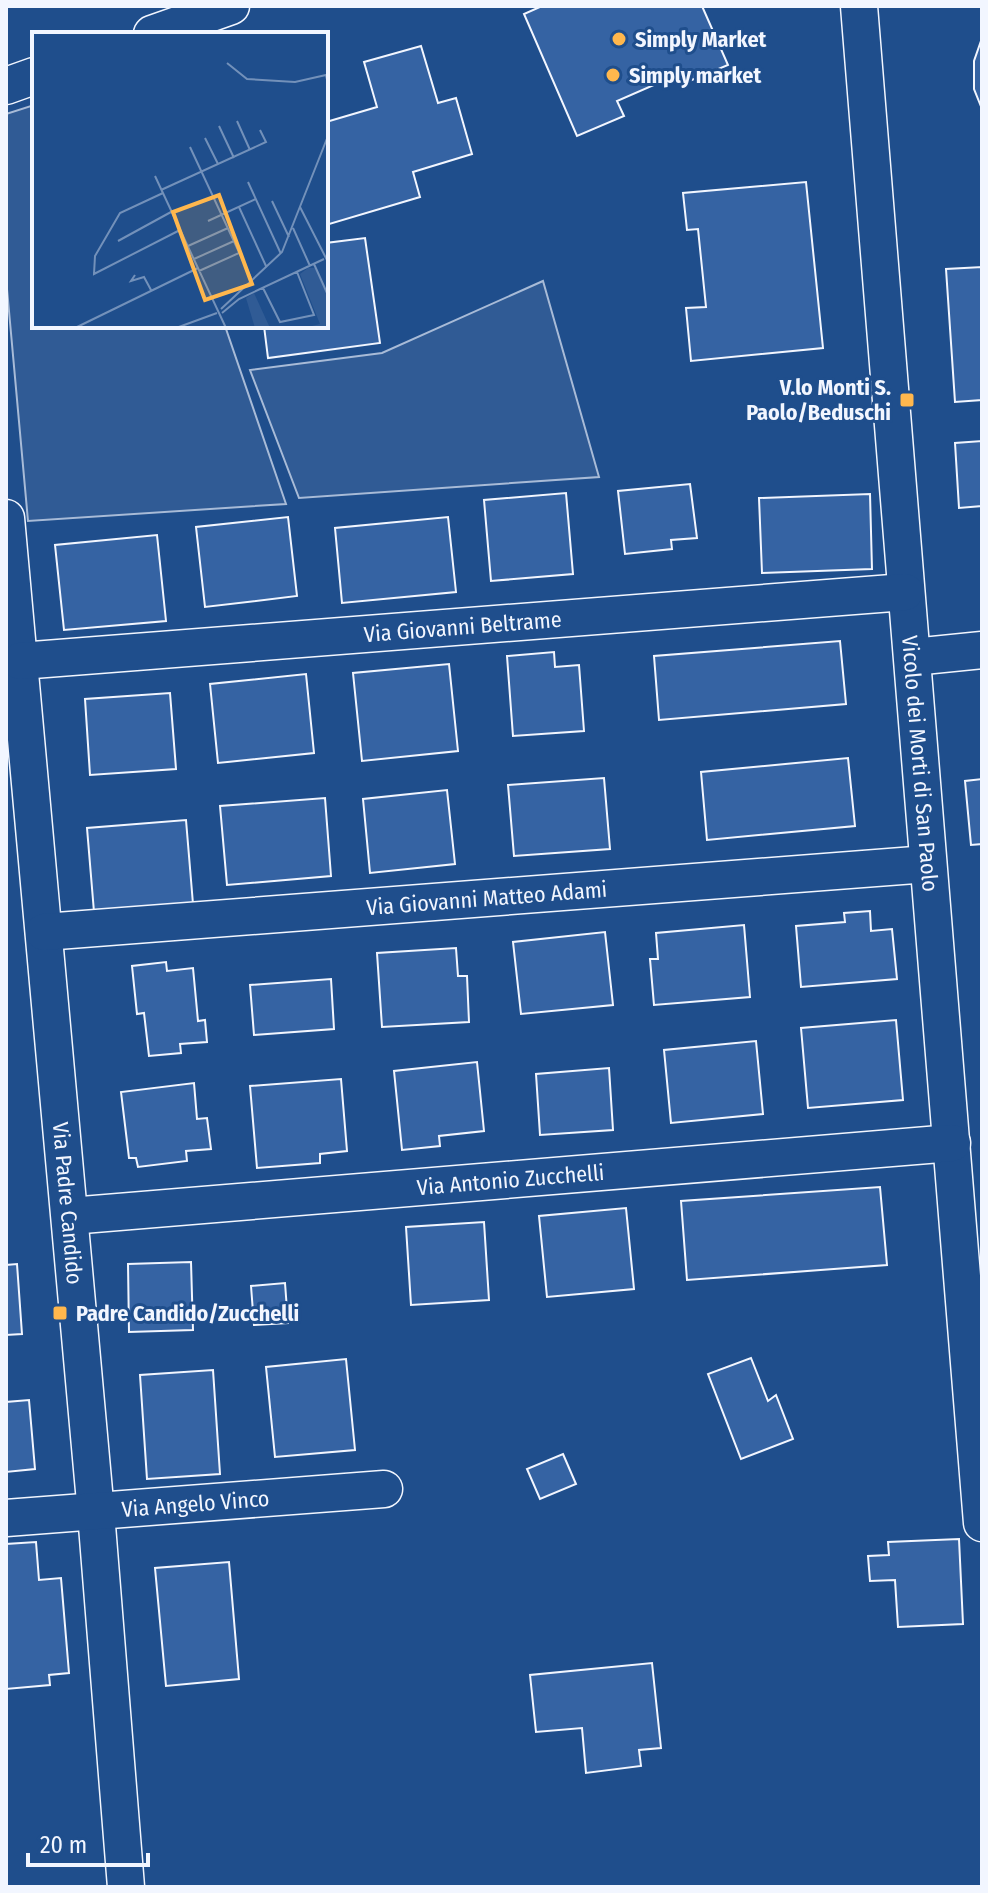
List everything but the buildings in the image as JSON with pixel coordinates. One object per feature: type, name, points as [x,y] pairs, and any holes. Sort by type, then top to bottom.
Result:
[{"type":"street","points":[[158,32],[231,6]]},
{"type":"street","name":"Vicolo dei Morti di San Paolo","points":[[859,6],[981,1508]]},
{"type":"street","points":[[6,86],[32,77]]},
{"type":"street","name":"Via Padre Candido","points":[[6,518],[70,1216],[126,1887]]},
{"type":"street","name":"Via Giovanni Beltrame","points":[[20,661],[905,592]]},
{"type":"street","points":[[913,657],[982,650]]},
{"type":"street","name":"Via Giovanni Matteo Adami","points":[[44,932],[928,864]]},
{"type":"street","name":"Via Antonio Zucchelli","points":[[70,1216],[952,1143]]},
{"type":"street","name":"Via Angelo Vinco","points":[[6,1518],[384,1489]]},
{"type":"shaded area","points":[[32,106],[32,328],[226,328],[286,504],[28,521],[6,278],[6,114]]},
{"type":"shaded area","points":[[543,281],[599,477],[299,498],[250,370],[382,353]]},
{"type":"place","name":"Simply Market","points":[[619,39]]},
{"type":"place","name":"Simply market","points":[[613,75]]},
{"type":"place","name":"V.lo Monti S. Paolo/Beduschi","points":[[907,400]]},
{"type":"place","name":"Padre Candido/Zucchelli","points":[[60,1313]]}]
